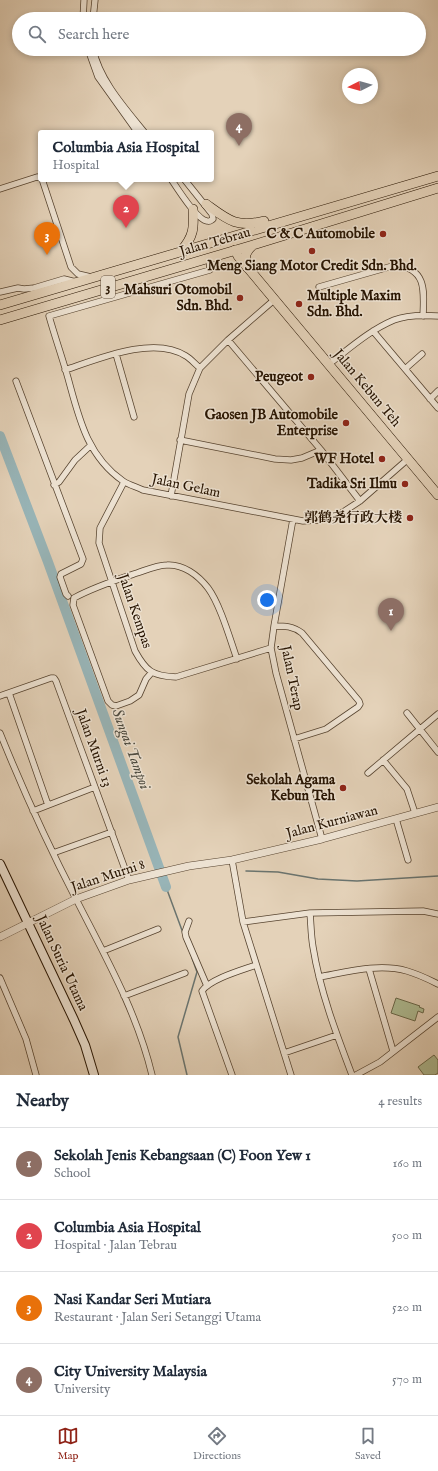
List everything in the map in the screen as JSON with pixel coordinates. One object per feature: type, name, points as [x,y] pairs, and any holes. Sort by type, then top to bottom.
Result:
[{"type":"main road","name":"Jalan Tebrau","points":[[0,306],[93,277],[438,176]]},
{"type":"main road","name":"Jalan Tebrau","points":[[0,320],[233,252],[438,188]]},
{"type":"main road","points":[[206,204],[225,218],[245,224],[340,205]]},
{"type":"main road","points":[[180,252],[189,242],[194,230],[193,210]]},
{"type":"main road","points":[[142,263],[158,263],[220,245],[233,252],[239,236],[245,232]]},
{"type":"main road","points":[[247,266],[245,257],[248,249],[253,245]]},
{"type":"main road","name":"Jalan Kebun Teh","points":[[233,252],[247,266],[438,495]]},
{"type":"main road","name":"Jalan Kebun Teh","points":[[233,252],[262,293],[274,300]]},
{"type":"main road","name":"Jalan Suria Utama","points":[[0,864],[3,877],[28,923],[77,1026],[85,1045],[94,1075]]},
{"type":"street","points":[[83,12],[84,0]]},
{"type":"street","points":[[94,12],[95,0]]},
{"type":"street","points":[[90,56],[98,77],[136,130]]},
{"type":"street","points":[[94,56],[96,63],[105,80],[143,130]]},
{"type":"street","points":[[0,189],[38,177]]},
{"type":"street","points":[[43,182],[71,267],[78,274],[93,277]]},
{"type":"street","points":[[173,182],[202,220],[211,221],[213,219],[212,214],[206,204],[187,182]]},
{"type":"street","name":"Jalan Gelam","points":[[213,257],[210,270],[49,316],[78,416],[90,446],[109,470],[124,482],[143,490],[303,521],[320,520],[337,516],[360,501],[408,459]]},
{"type":"street","points":[[319,287],[396,264],[405,266],[412,269],[420,278],[424,294],[423,316]]},
{"type":"street","points":[[64,279],[71,267]]},
{"type":"street","points":[[0,292],[18,288],[34,288],[64,279],[77,282]]},
{"type":"street","points":[[171,496],[189,394],[200,368],[228,340],[274,300]]},
{"type":"street","points":[[329,364],[373,331],[395,320],[423,316],[438,316]]},
{"type":"street","points":[[373,331],[438,408]]},
{"type":"street","points":[[228,340],[321,450],[360,501]]},
{"type":"street","points":[[65,370],[116,354],[148,347],[168,350],[186,356],[200,368]]},
{"type":"street","points":[[116,354],[134,417]]},
{"type":"street","points":[[405,369],[422,354]]},
{"type":"street","points":[[16,381],[83,559],[81,564],[61,574],[60,577],[68,596]]},
{"type":"street","points":[[430,398],[438,391]]},
{"type":"street","points":[[180,440],[275,459],[292,460],[302,458],[321,450]]},
{"type":"street","points":[[54,485],[59,482],[75,460],[90,446]]},
{"type":"street","name":"Jalan Kempas","points":[[124,482],[100,528],[99,542],[135,650],[147,670],[152,672]]},
{"type":"street","name":"Jalan Terap","points":[[294,519],[271,648],[276,673],[322,839]]},
{"type":"street","points":[[237,658],[216,600],[208,588],[195,574],[181,567],[167,564],[157,566],[112,582],[74,598],[73,601],[108,700],[112,705],[116,706],[130,701],[140,695],[146,679],[152,672],[162,676],[176,677],[271,648]]},
{"type":"street","points":[[274,626],[289,626],[302,633],[359,700],[360,704],[358,707],[326,729],[294,739]]},
{"type":"street","name":"Jalan Murni 13","points":[[0,696],[47,679],[54,678],[58,684],[129,880]]},
{"type":"street","points":[[9,693],[48,806]]},
{"type":"street","points":[[407,713],[438,752]]},
{"type":"street","points":[[368,773],[438,714]]},
{"type":"street","points":[[0,733],[33,811],[124,996],[142,1039],[152,1075]]},
{"type":"street","points":[[383,760],[407,789],[415,813]]},
{"type":"street","points":[[33,811],[95,787]]},
{"type":"street","name":"Jalan Kurniawan","points":[[232,864],[396,818],[438,808]]},
{"type":"street","points":[[396,818],[408,860]]},
{"type":"street","points":[[53,853],[112,832]]},
{"type":"street","name":"Jalan Murni 8","points":[[0,937],[76,899],[140,876],[201,863],[232,864]]},
{"type":"street","points":[[232,864],[243,922],[291,1075]]},
{"type":"street","points":[[243,922],[310,913],[423,911],[438,914]]},
{"type":"street","points":[[310,913],[312,945],[319,977],[352,1075]]},
{"type":"street","points":[[189,921],[185,932],[186,937],[207,986]]},
{"type":"street","points":[[103,951],[158,929]]},
{"type":"street","points":[[232,1075],[202,991],[207,986],[230,974],[256,965]]},
{"type":"street","points":[[319,977],[368,968],[393,968],[419,975],[438,984]]},
{"type":"street","points":[[368,968],[393,1051]]},
{"type":"street","points":[[124,996],[185,973]]},
{"type":"street","points":[[0,978],[26,1039],[36,1075]]},
{"type":"street","points":[[0,994],[6,992]]},
{"type":"street","points":[[356,1075],[380,1062],[438,1017]]},
{"type":"street","points":[[284,1053],[337,1034]]},
{"type":"green space","points":[[396,998],[420,1006],[419,1007],[424,1009],[423,1013],[418,1011],[415,1021],[391,1013]]},
{"type":"green space","points":[[434,1055],[438,1060],[438,1073],[435,1075],[424,1075],[418,1067]]},
{"type":"waterway","name":"Sungai Tampoi","points":[[0,436],[48,562],[166,887]]},
{"type":"waterway","points":[[246,871],[278,872],[318,879],[357,881],[438,876]]},
{"type":"waterway","name":"Sungai Tampoi","points":[[166,887],[183,933]]},
{"type":"waterway","name":"Sungai Tampoi","points":[[187,1075],[178,1037],[197,972],[192,958]]},
{"type":"place","name":"City University Malaysia","points":[[239,146]]},
{"type":"place","name":"Columbia Asia Hospital","points":[[126,228]]},
{"type":"place","name":"C & C Automobile","points":[[383,234]]},
{"type":"place","name":"Meng Siang Motor Credit Sdn. Bhd.","points":[[312,251]]},
{"type":"place","name":"Nasi Kandar Seri Mutiara","points":[[47,255]]},
{"type":"place","name":"Mahsuri Otomobil Sdn. Bhd.","points":[[240,298]]},
{"type":"place","name":"Multiple Maxim Sdn. Bhd.","points":[[299,304]]},
{"type":"place","name":"Peugeot","points":[[311,377]]},
{"type":"place","name":"Gaosen JB Automobile Enterprise","points":[[346,423]]},
{"type":"place","name":"WF Hotel","points":[[382,459]]},
{"type":"place","name":"Tadika Sri Ilmu","points":[[405,484]]},
{"type":"place","name":"郭鹤尧行政大楼","points":[[410,518]]},
{"type":"place","name":"Sekolah Jenis Kebangsaan (C) Foon Yew 1","points":[[391,631]]},
{"type":"place","name":"Sekolah Agama Kebun Teh","points":[[343,788]]}]
